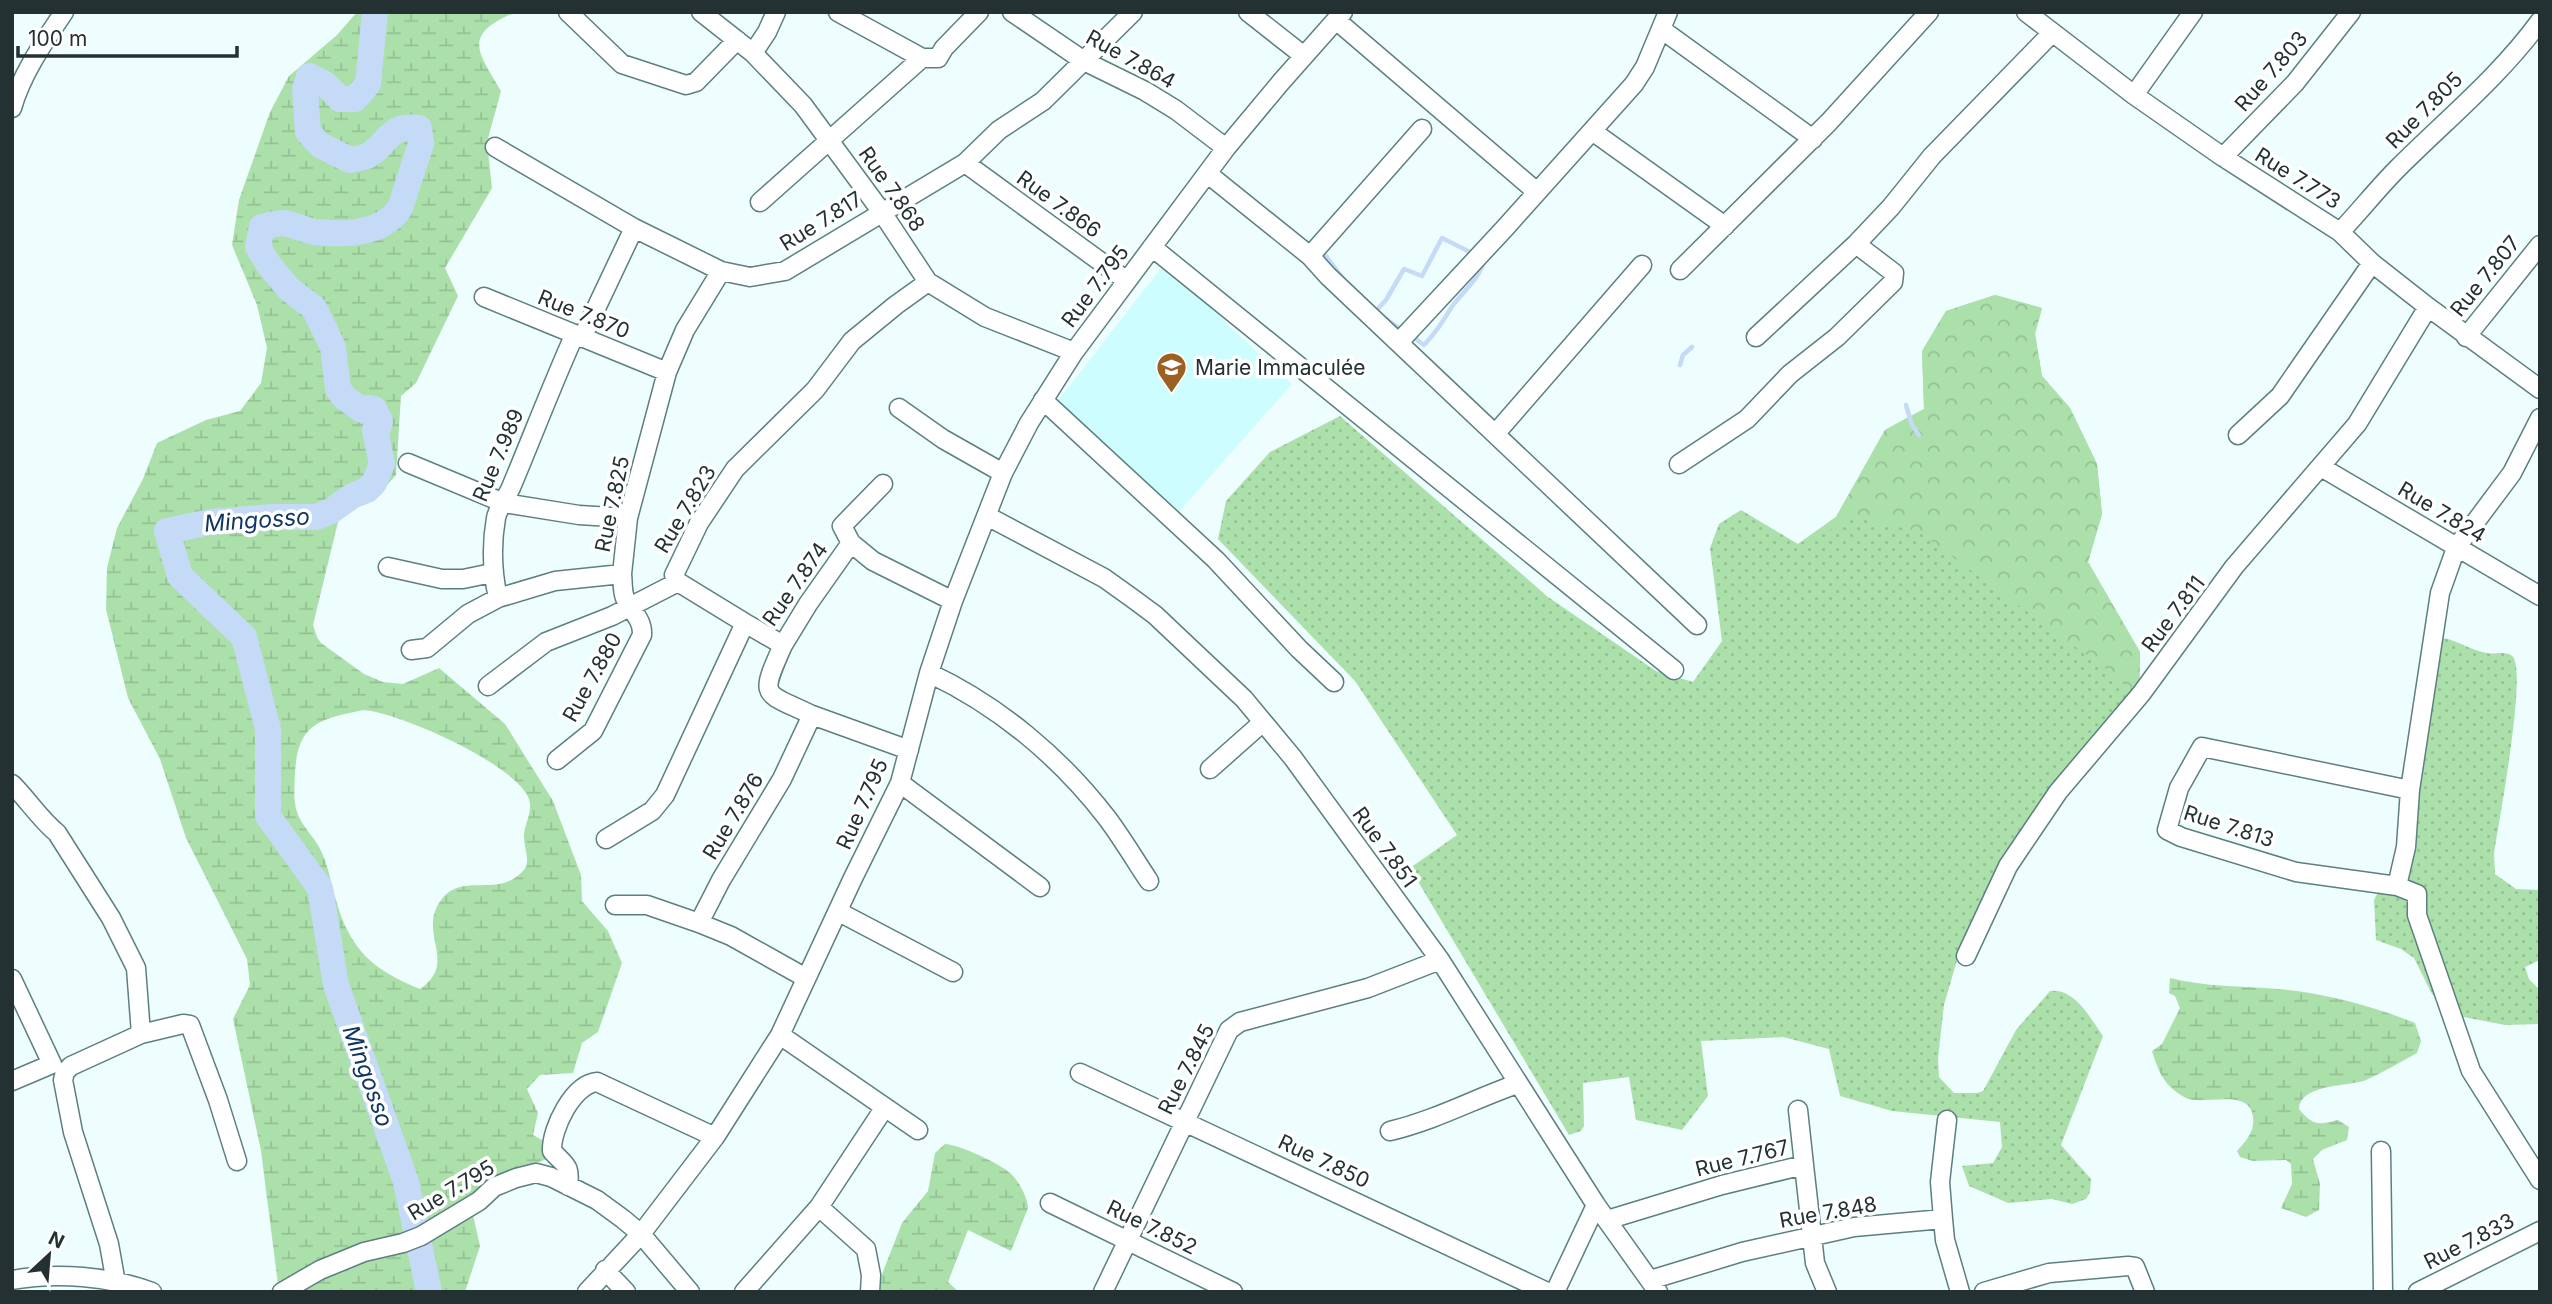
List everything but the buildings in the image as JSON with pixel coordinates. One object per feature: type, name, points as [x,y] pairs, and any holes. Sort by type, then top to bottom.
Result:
[{"type":"street","points":[[12,108],[39,50],[64,12]]},
{"type":"street","points":[[568,12],[622,64],[686,85],[696,82],[737,40]]},
{"type":"street","name":"Rue 7.868","points":[[701,12],[753,53],[803,105],[881,211],[928,282],[985,317],[1074,352]]},
{"type":"street","points":[[753,53],[776,12]]},
{"type":"street","points":[[838,12],[922,58],[938,58],[944,48],[979,12]]},
{"type":"street","name":"Rue 7.864","points":[[1012,12],[1084,61],[1145,91],[1176,110],[1226,148]]},
{"type":"street","name":"Rue 7.817","points":[[495,147],[634,228],[721,271],[750,277],[785,271],[965,163],[999,131],[1043,101],[1133,12]]},
{"type":"street","points":[[1248,12],[1304,56]]},
{"type":"street","points":[[1680,270],[1813,139],[1929,12]]},
{"type":"street","name":"Rue 7.773","points":[[2026,12],[2134,95],[2223,157],[2340,232],[2372,263],[2466,337],[2540,389]]},
{"type":"street","points":[[2134,95],[2193,12]]},
{"type":"street","name":"Rue 7.803","points":[[2223,157],[2295,83],[2351,12]]},
{"type":"street","points":[[1340,16],[1538,192]]},
{"type":"street","name":"Rue 7.795","points":[[282,1292],[320,1270],[364,1252],[421,1236],[479,1201],[494,1188],[536,1173],[551,1177],[597,1200],[641,1234],[715,1137],[780,1035],[900,783],[929,673],[953,601],[1003,473],[1043,400],[1074,352],[1226,148],[1340,16]]},
{"type":"street","points":[[1399,342],[1538,192],[1634,83],[1645,67],[1664,21],[1813,139]]},
{"type":"street","name":"Rue 7.805","points":[[2340,232],[2397,169],[2448,122],[2540,21]]},
{"type":"street","points":[[1756,337],[1856,244],[1932,156],[2052,33]]},
{"type":"street","points":[[760,202],[922,58]]},
{"type":"street","points":[[1310,256],[1422,129]]},
{"type":"street","points":[[1592,131],[1726,226]]},
{"type":"street","name":"Rue 7.866","points":[[965,163],[1127,281]]},
{"type":"street","points":[[1208,174],[1310,256],[1697,625]]},
{"type":"street","name":"Rue 7.989","points":[[498,598],[492,573],[496,515],[578,337],[634,228]]},
{"type":"street","points":[[1678,464],[1747,419],[1790,374],[1837,337],[1893,282],[1894,273],[1856,244]]},
{"type":"street","points":[[1152,247],[1674,670]]},
{"type":"street","name":"Rue 7.807","points":[[2466,337],[2536,256]]},
{"type":"street","points":[[2238,435],[2280,396],[2300,371],[2372,263]]},
{"type":"street","points":[[1496,433],[1642,265]]},
{"type":"street","name":"Rue 7.825","points":[[411,650],[426,648],[468,614],[498,598],[555,581],[622,574],[628,518],[667,372],[685,330],[721,271]]},
{"type":"street","name":"Rue 7.823","points":[[745,623],[678,582],[674,575],[675,568],[699,523],[735,469],[815,390],[852,341],[896,304],[928,282]]},
{"type":"street","name":"Rue 7.870","points":[[484,297],[667,372]]},
{"type":"street","name":"Rue 7.811","points":[[1966,956],[2008,866],[2058,793],[2141,694],[2234,567],[2357,424],[2428,307]]},
{"type":"street","points":[[1043,400],[1216,560],[1299,649],[1334,682]]},
{"type":"street","points":[[899,408],[943,439],[1003,473]]},
{"type":"street","points":[[2540,418],[2512,473],[2456,548],[2440,593],[2410,790],[2406,847],[2397,886],[2417,894],[2417,915],[2471,1072],[2540,1180]]},
{"type":"street","points":[[408,463],[503,503],[579,515],[628,518]]},
{"type":"street","name":"Rue 7.824","points":[[2321,467],[2540,596]]},
{"type":"street","points":[[851,543],[842,526],[883,484]]},
{"type":"street","name":"Rue 7.851","points":[[988,516],[1104,578],[1155,615],[1244,699],[1264,722],[1440,960],[1595,1205],[1654,1286]]},
{"type":"street","name":"Rue 7.874","points":[[745,623],[783,645],[807,604],[851,543],[873,561],[953,601]]},
{"type":"street","points":[[388,567],[442,579],[463,579],[492,573]]},
{"type":"street","name":"Rue 7.880","points":[[557,760],[593,731],[642,635],[639,618],[625,598],[622,574]]},
{"type":"street","points":[[488,686],[546,642],[631,607],[678,582]]},
{"type":"street","points":[[606,839],[652,811],[666,795],[745,623]]},
{"type":"street","points":[[783,645],[766,683],[774,697],[812,715],[909,750]]},
{"type":"street","points":[[929,673],[947,681],[1001,715],[1044,748],[1107,818],[1149,881]]},
{"type":"street","name":"Rue 7.876","points":[[699,923],[721,880],[782,779],[812,715]]},
{"type":"street","points":[[1210,769],[1264,722]]},
{"type":"street","name":"Rue 7.813","points":[[2397,886],[2296,872],[2180,837],[2167,830],[2179,788],[2202,747],[2410,790]]},
{"type":"street","points":[[900,783],[1041,887]]},
{"type":"street","points":[[12,784],[30,802],[44,822],[57,833],[111,918],[136,968],[141,1034]]},
{"type":"street","points":[[615,905],[647,905],[699,923],[731,936],[806,978]]},
{"type":"street","points":[[839,912],[953,972]]},
{"type":"street","name":"Rue 7.845","points":[[1103,1292],[1229,1030],[1240,1023],[1368,988],[1440,960]]},
{"type":"street","points":[[12,979],[52,1065],[12,1080]]},
{"type":"street","points":[[116,1283],[109,1244],[73,1132],[63,1080],[65,1072],[71,1066],[141,1034],[183,1024],[190,1025],[237,1161]]},
{"type":"street","points":[[780,1035],[918,1130]]},
{"type":"street","name":"Rue 7.850","points":[[1080,1073],[1547,1292]]},
{"type":"street","points":[[568,1186],[569,1167],[552,1148],[555,1130],[569,1103],[586,1085],[593,1082],[715,1137]]},
{"type":"street","points":[[1390,1131],[1425,1122],[1517,1084]]},
{"type":"street","points":[[744,1292],[819,1207],[884,1107]]},
{"type":"street","points":[[1798,1110],[1804,1166]]},
{"type":"street","points":[[1947,1120],[1940,1182],[1945,1240],[1960,1292]]},
{"type":"street","points":[[2381,1151],[2384,1292]]},
{"type":"street","name":"Rue 7.767","points":[[1607,1220],[1722,1185],[1804,1166],[1810,1237],[1815,1263],[1827,1292]]},
{"type":"street","name":"Rue 7.852","points":[[1050,1203],[1233,1292]]},
{"type":"street","points":[[1555,1292],[1595,1205]]},
{"type":"street","points":[[819,1207],[866,1249],[872,1275],[870,1292]]},
{"type":"street","name":"Rue 7.848","points":[[1654,1286],[1742,1252],[1854,1227],[1943,1219]]},
{"type":"street","name":"Rue 7.833","points":[[2418,1292],[2540,1231]]},
{"type":"street","points":[[587,1292],[641,1234],[691,1292]]},
{"type":"street","points":[[1984,1292],[2049,1273],[2131,1266],[2135,1267],[2145,1292]]},
{"type":"street","points":[[605,1270],[626,1292]]},
{"type":"street","points":[[12,1280],[31,1277],[90,1278],[152,1292]]},
{"type":"shaded area","name":"Marie Immaculée","points":[[1165,263],[1198,291],[1230,327],[1292,384],[1176,515],[1054,406]]},
{"type":"green space","points":[[357,12],[516,12],[487,28],[479,45],[486,65],[501,91],[487,142],[492,188],[445,268],[458,296],[416,383],[401,396],[396,475],[374,500],[347,507],[339,518],[313,625],[321,643],[364,674],[383,682],[403,684],[439,668],[505,724],[553,801],[581,875],[582,901],[608,931],[622,963],[598,1032],[582,1043],[573,1073],[540,1075],[527,1089],[538,1113],[533,1135],[551,1145],[550,1158],[501,1176],[470,1202],[480,1246],[465,1292],[279,1292],[261,1151],[233,1019],[250,985],[247,959],[186,838],[160,759],[128,698],[106,609],[107,568],[117,528],[143,479],[157,443],[206,420],[240,411],[261,383],[267,348],[257,305],[232,245],[239,200],[270,112],[289,76],[337,35]],"holes":[[[364,710],[381,713],[429,730],[481,756],[520,785],[530,804],[524,835],[526,867],[513,879],[502,883],[457,888],[439,903],[433,926],[436,969],[431,979],[420,989],[376,966],[356,945],[342,917],[322,853],[299,817],[295,801],[297,757],[306,734],[314,726],[335,717]]]},
{"type":"green space","points":[[1995,295],[2042,308],[2035,334],[2042,376],[2070,408],[2097,464],[2102,514],[2088,562],[2140,652],[2139,693],[1986,895],[1962,943],[1944,1005],[1938,1058],[1939,1077],[1954,1093],[1983,1091],[2016,1030],[2050,991],[2059,991],[2074,999],[2103,1036],[2061,1145],[2091,1179],[2090,1192],[2086,1199],[2072,1204],[2052,1199],[2008,1203],[1969,1186],[1962,1166],[1993,1163],[2002,1147],[2000,1122],[1892,1111],[1840,1096],[1829,1049],[1783,1037],[1701,1041],[1708,1096],[1682,1130],[1636,1120],[1629,1077],[1583,1083],[1584,1126],[1581,1131],[1569,1135],[1410,868],[1457,835],[1355,681],[1218,539],[1226,501],[1270,452],[1340,416],[1548,597],[1656,671],[1693,682],[1722,641],[1710,548],[1719,524],[1741,510],[1798,544],[1836,517],[1885,430],[1924,409],[1922,351],[1946,311]]},
{"type":"green space","points":[[1995,295],[2042,308],[2035,334],[2042,376],[2070,408],[2097,464],[2102,514],[2088,562],[2140,652],[2139,693],[1917,531],[1856,518],[1798,544],[1836,517],[1885,430],[1924,409],[1922,351],[1946,311]]},
{"type":"green space","points":[[2436,637],[2480,651],[2513,657],[2516,669],[2514,719],[2494,854],[2495,874],[2516,889],[2540,890],[2540,960],[2525,967],[2529,979],[2540,990],[2540,1024],[2505,1025],[2458,1016],[2432,994],[2414,958],[2401,949],[2376,940],[2374,900],[2377,894],[2388,888],[2406,850]]},
{"type":"green space","points":[[2170,978],[2210,985],[2278,989],[2330,997],[2415,1023],[2421,1041],[2417,1053],[2366,1080],[2317,1090],[2302,1101],[2299,1109],[2308,1119],[2316,1123],[2338,1120],[2349,1127],[2347,1140],[2322,1150],[2313,1159],[2320,1184],[2319,1210],[2306,1217],[2281,1208],[2292,1184],[2291,1164],[2286,1160],[2253,1161],[2240,1157],[2237,1151],[2253,1127],[2250,1108],[2244,1102],[2186,1098],[2172,1089],[2163,1078],[2152,1051],[2162,1044],[2180,1008],[2175,996],[2169,993]]},
{"type":"green space","points":[[945,1144],[969,1151],[998,1165],[1011,1174],[1019,1185],[1028,1208],[1011,1251],[968,1230],[948,1282],[959,1292],[875,1292],[902,1223],[928,1191],[935,1153]]},
{"type":"waterway","name":"Mingosso","points":[[375,12],[368,84],[355,99],[340,99],[325,84],[309,76],[305,89],[308,132],[320,145],[350,160],[367,156],[400,129],[419,128],[421,144],[400,208],[383,224],[350,233],[315,232],[283,223],[262,227],[258,247],[289,289],[314,308],[333,347],[338,389],[345,398],[362,410],[374,409],[380,421],[375,430],[382,464],[374,483],[367,490],[316,517],[211,522],[167,531],[180,576],[244,637],[268,729],[268,816],[320,888],[336,985],[406,1182],[429,1292]]},
{"type":"waterway","points":[[1376,311],[1386,300],[1404,269],[1422,276],[1442,238],[1474,254]]},
{"type":"waterway","points":[[1326,256],[1345,281]]},
{"type":"waterway","points":[[1410,335],[1424,345],[1474,280],[1484,261]]},
{"type":"waterway","points":[[1382,316],[1403,331]]},
{"type":"waterway","points":[[1680,365],[1683,355],[1692,347]]},
{"type":"waterway","points":[[1906,405],[1912,425],[1919,435]]},
{"type":"place","name":"Marie Immaculée","points":[[1172,394]]}]
